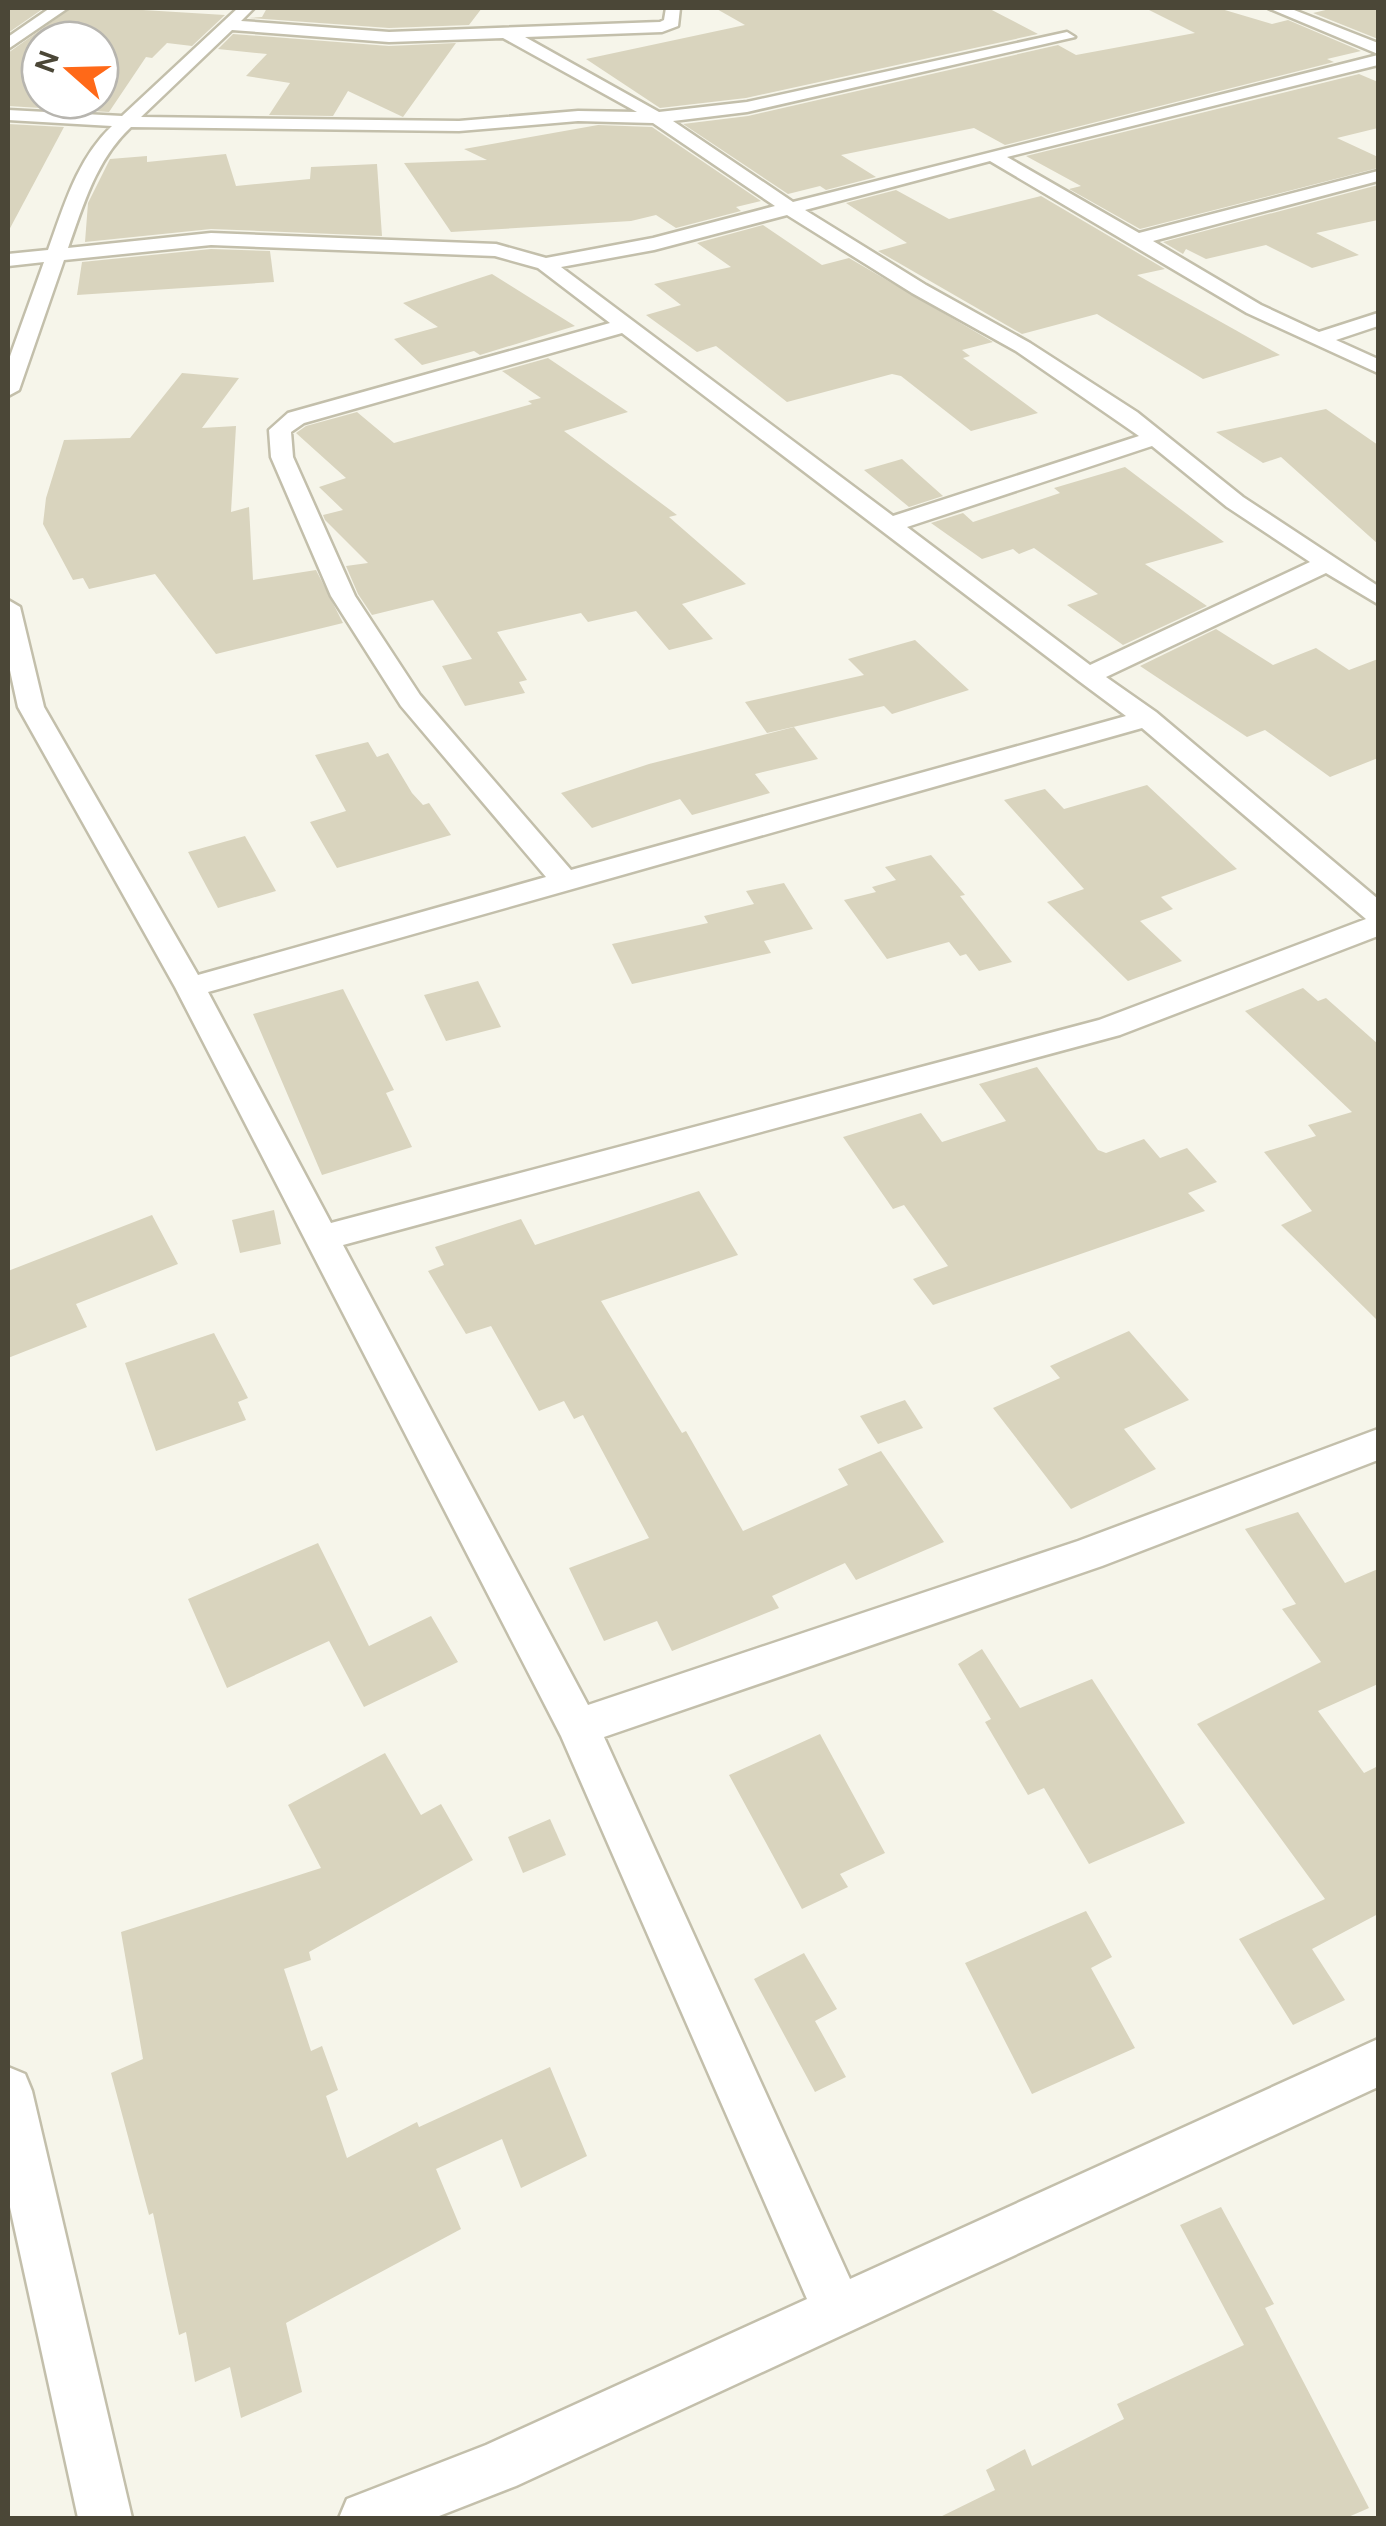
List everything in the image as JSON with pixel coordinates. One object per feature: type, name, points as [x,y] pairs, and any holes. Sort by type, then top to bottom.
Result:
[{"type":"street","points":[[8,44],[60,8]]},
{"type":"street","points":[[8,390],[82,182],[104,142],[246,8]]},
{"type":"street","points":[[230,25],[389,37],[508,34],[662,27],[672,23],[673,8]]},
{"type":"street","points":[[1276,8],[1378,49]]},
{"type":"street","points":[[508,34],[561,60],[791,210],[1023,348],[1129,417],[1235,502],[1378,597]]},
{"type":"street","points":[[8,115],[172,124],[459,126],[578,116],[654,118],[748,107],[1067,37]]},
{"type":"street","points":[[545,264],[654,244],[992,155],[1378,60]]},
{"type":"street","points":[[992,155],[1254,309],[1378,367]]},
{"type":"street","points":[[1140,239],[1378,176]]},
{"type":"street","points":[[8,260],[211,239],[496,250],[545,264],[1147,718],[1378,914]]},
{"type":"street","points":[[1321,338],[1378,319]]},
{"type":"street","points":[[564,880],[410,700],[343,596],[282,457],[280,430],[296,418],[626,325]]},
{"type":"street","points":[[893,524],[1152,439]]},
{"type":"street","points":[[1088,676],[1330,562]]},
{"type":"street","points":[[8,607],[19,710],[190,987],[578,1727],[840,2312]]},
{"type":"street","points":[[190,987],[1147,718]]},
{"type":"street","points":[[323,1238],[1109,1028],[1378,925]]},
{"type":"street","points":[[578,1727],[1088,1554],[1378,1444]]},
{"type":"street","points":[[366,2518],[496,2467],[1378,2063]]},
{"type":"street","points":[[8,2091],[105,2518]]},
{"type":"building","points":[[8,8],[44,8],[27,20],[20,20],[20,25],[8,33]]},
{"type":"building","points":[[71,8],[225,15],[192,46],[167,43],[152,58],[146,57],[120,96],[120,20],[54,20]]},
{"type":"building","points":[[267,8],[482,8],[469,25],[389,28],[249,18],[262,17]]},
{"type":"building","points":[[715,8],[988,8],[1038,34],[746,98],[660,108],[586,59],[745,25]]},
{"type":"building","points":[[1145,8],[1218,8],[1272,24],[1288,20],[1361,51],[1327,59],[1334,62],[1005,145],[974,128],[841,155],[876,177],[826,190],[820,186],[788,194],[683,124],[748,116],[1058,45],[1076,55],[1195,33]]},
{"type":"building","points":[[1334,8],[1378,8],[1378,39],[1313,13]]},
{"type":"building","points":[[233,34],[389,46],[456,43],[403,117],[348,91],[333,116],[269,115],[290,83],[246,76],[267,54],[218,49]]},
{"type":"building","points":[[20,44],[20,107],[8,106],[8,53]]},
{"type":"building","points":[[1359,74],[1378,82],[1378,128],[1337,138],[1378,157],[1378,168],[1140,229],[1069,189],[1081,186],[1026,156]]},
{"type":"building","points":[[8,124],[64,127],[8,232]]},
{"type":"building","points":[[598,125],[652,127],[761,201],[736,207],[741,211],[676,228],[656,215],[631,221],[451,232],[404,163],[487,160],[464,149]]},
{"type":"building","points":[[226,154],[236,186],[310,179],[311,167],[377,164],[382,236],[211,229],[85,242],[88,203],[110,159],[147,156],[147,162]]},
{"type":"building","points":[[1378,185],[1378,220],[1316,233],[1359,255],[1312,268],[1266,245],[1206,259],[1186,249],[1183,254],[1163,242]]},
{"type":"building","points":[[896,190],[949,219],[1041,196],[1165,269],[1137,275],[1280,355],[1203,379],[1097,314],[1022,334],[878,251],[907,243],[846,203]]},
{"type":"building","points":[[763,225],[822,265],[849,258],[993,342],[962,350],[970,356],[963,358],[1038,413],[971,431],[901,376],[892,374],[787,402],[716,346],[697,352],[646,315],[681,305],[654,284],[731,267],[697,243]]},
{"type":"building","points":[[211,249],[270,251],[274,282],[77,295],[82,262]]},
{"type":"building","points":[[492,274],[575,326],[480,355],[474,351],[422,365],[394,339],[438,327],[403,303]]},
{"type":"building","points":[[548,358],[628,412],[564,431],[677,515],[669,517],[746,584],[682,604],[713,639],[669,650],[636,611],[588,622],[581,613],[497,632],[527,680],[519,682],[525,693],[465,706],[442,666],[472,659],[433,600],[372,615],[358,594],[346,566],[368,563],[325,520],[323,515],[343,510],[319,487],[346,478],[296,433],[306,426],[357,412],[394,443],[532,404],[528,401],[541,398],[502,371]]},
{"type":"building","points":[[182,373],[239,378],[202,428],[236,426],[231,512],[249,507],[253,580],[316,570],[343,623],[216,654],[155,574],[89,589],[83,578],[73,580],[43,524],[46,498],[64,440],[130,438]]},
{"type":"building","points":[[1326,409],[1378,445],[1378,544],[1281,457],[1263,463],[1216,432]]},
{"type":"building","points":[[902,459],[943,496],[909,507],[864,470]]},
{"type":"building","points":[[1125,467],[1224,542],[1145,564],[1207,606],[1123,645],[1067,605],[1098,594],[1034,548],[1019,554],[1013,549],[982,559],[931,523],[963,513],[973,522],[1060,493],[1054,488]]},
{"type":"building","points":[[1216,629],[1273,665],[1316,648],[1349,670],[1378,659],[1378,758],[1330,777],[1265,730],[1247,737],[1140,666]]},
{"type":"building","points":[[915,640],[969,690],[892,714],[884,706],[767,733],[745,702],[864,675],[848,659]]},
{"type":"building","points":[[794,727],[818,759],[755,774],[770,793],[692,815],[680,799],[592,828],[561,793],[649,764]]},
{"type":"building","points":[[368,742],[377,757],[388,753],[412,793],[423,805],[429,803],[451,835],[337,868],[310,822],[346,811],[315,755]]},
{"type":"building","points":[[1147,785],[1237,869],[1161,897],[1173,909],[1140,921],[1182,961],[1128,981],[1047,902],[1084,889],[1004,800],[1045,789],[1064,809]]},
{"type":"building","points":[[245,836],[276,891],[218,908],[188,852]]},
{"type":"building","points":[[931,855],[1012,962],[979,971],[966,954],[960,956],[949,942],[887,959],[844,900],[876,892],[872,887],[896,880],[885,867]]},
{"type":"building","points":[[784,883],[813,929],[764,941],[771,953],[632,984],[612,944],[708,923],[704,916],[754,904],[746,891]]},
{"type":"building","points":[[478,981],[501,1027],[446,1041],[424,995]]},
{"type":"building","points":[[1303,988],[1318,1001],[1326,998],[1378,1044],[1378,1321],[1281,1225],[1312,1211],[1264,1152],[1316,1136],[1308,1125],[1352,1112],[1245,1011]]},
{"type":"building","points":[[343,989],[394,1090],[386,1093],[412,1147],[322,1175],[253,1014]]},
{"type":"building","points":[[1037,1067],[1098,1150],[1106,1153],[1144,1139],[1160,1158],[1187,1148],[1217,1182],[1188,1193],[1205,1211],[933,1305],[913,1279],[948,1266],[904,1205],[893,1209],[843,1137],[921,1113],[942,1142],[1006,1121],[979,1084]]},
{"type":"building","points":[[699,1191],[738,1255],[601,1301],[682,1433],[686,1431],[743,1531],[848,1485],[838,1469],[881,1451],[944,1542],[856,1580],[845,1563],[772,1596],[779,1608],[672,1651],[657,1621],[604,1641],[569,1568],[649,1538],[583,1415],[574,1419],[564,1401],[539,1411],[491,1326],[466,1334],[428,1271],[444,1265],[435,1247],[521,1219],[535,1245]]},
{"type":"building","points":[[274,1210],[281,1244],[240,1253],[232,1220]]},
{"type":"building","points":[[152,1215],[178,1264],[76,1304],[87,1327],[8,1358],[8,1271]]},
{"type":"building","points":[[1129,1331],[1189,1400],[1124,1429],[1156,1469],[1071,1509],[993,1408],[1060,1378],[1050,1366]]},
{"type":"building","points":[[214,1333],[248,1398],[238,1402],[246,1420],[156,1451],[125,1363]]},
{"type":"building","points":[[905,1400],[923,1428],[878,1444],[860,1416]]},
{"type":"building","points":[[1298,1512],[1345,1583],[1378,1569],[1378,1684],[1318,1711],[1364,1773],[1378,1766],[1378,1914],[1312,1949],[1345,2000],[1293,2025],[1239,1939],[1325,1899],[1197,1724],[1321,1662],[1282,1609],[1296,1604],[1245,1529]]},
{"type":"building","points":[[318,1543],[369,1646],[431,1616],[458,1662],[364,1707],[329,1641],[227,1688],[188,1599]]},
{"type":"building","points":[[982,1649],[1020,1708],[1092,1679],[1185,1823],[1089,1864],[1044,1788],[1028,1795],[985,1722],[991,1719],[958,1664]]},
{"type":"building","points":[[820,1734],[885,1853],[840,1874],[848,1887],[802,1909],[729,1775]]},
{"type":"building","points":[[385,1753],[421,1815],[441,1804],[473,1860],[309,1952],[311,1960],[284,1969],[311,2051],[322,2046],[338,2090],[326,2096],[347,2158],[417,2122],[419,2127],[550,2067],[587,2156],[521,2188],[502,2139],[436,2169],[461,2229],[286,2323],[302,2392],[241,2418],[230,2367],[195,2382],[186,2332],[179,2335],[153,2213],[149,2215],[111,2073],[143,2059],[121,1932],[321,1868],[288,1805]]},
{"type":"building","points":[[550,1819],[566,1855],[523,1873],[508,1837]]},
{"type":"building","points":[[1086,1911],[1112,1957],[1091,1968],[1135,2048],[1032,2094],[965,1963]]},
{"type":"building","points":[[804,1953],[837,2009],[815,2021],[846,2077],[815,2092],[754,1979]]},
{"type":"building","points":[[1221,2207],[1274,2304],[1265,2308],[1369,2508],[1346,2518],[938,2518],[995,2490],[986,2470],[1025,2449],[1032,2466],[1124,2419],[1117,2404],[1244,2345],[1180,2225]]}]
